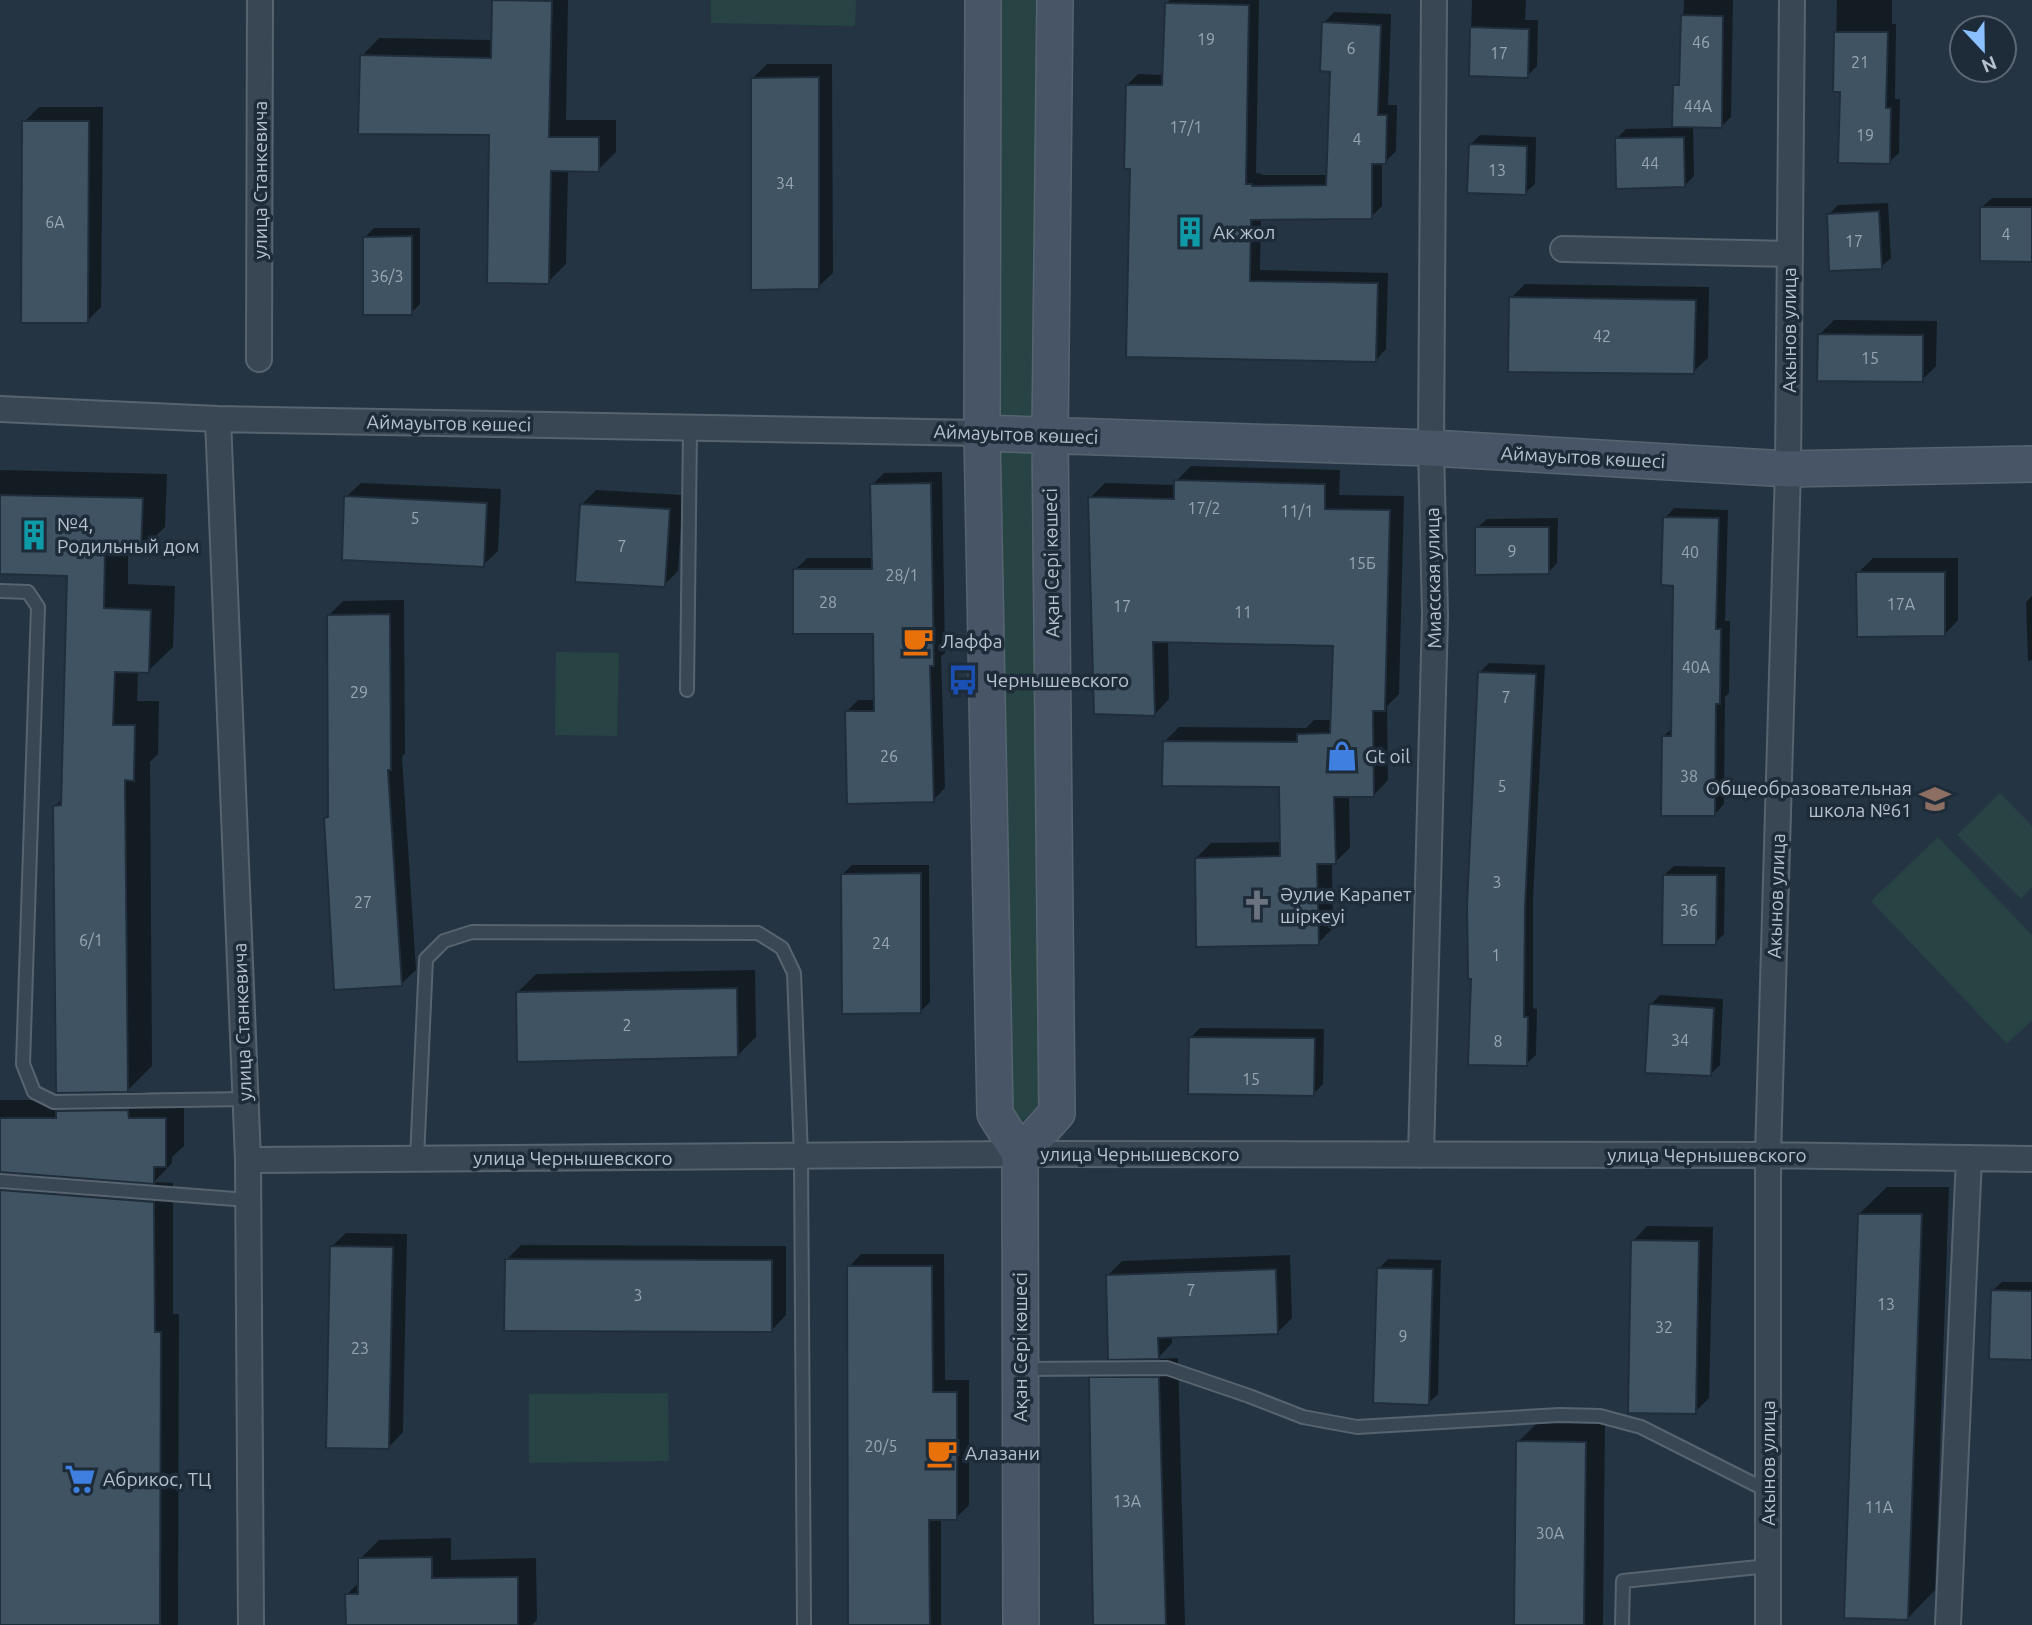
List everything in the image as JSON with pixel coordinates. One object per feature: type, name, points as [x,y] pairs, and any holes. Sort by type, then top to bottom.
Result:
[{"type":"street","name":"улица Станкевича","points":[[259,359],[260,0]]},
{"type":"street","points":[[983,0],[982,433],[995,1114],[1020,1154]]},
{"type":"street","name":"Ақан Сері көшесі","points":[[1021,1625],[1020,1154],[1057,1113],[1050,435],[1055,0]]},
{"type":"street","name":"Миасская улица","points":[[1421,1156],[1436,615],[1432,448],[1434,0]]},
{"type":"street","name":"Акынов улица","points":[[1768,1625],[1768,1155],[1788,469],[1792,0]]},
{"type":"street","points":[[1563,249],[1790,254]]},
{"type":"street","name":"Аймауытов көшесі","points":[[0,409],[218,419],[1050,435],[1432,448],[1788,469],[2032,464]]},
{"type":"street","name":"улица Станкевича","points":[[218,419],[248,1160],[251,1625]]},
{"type":"street","name":"улица Чернышевского","points":[[248,1160],[1020,1154],[1768,1155],[2032,1159]]},
{"type":"street","points":[[1948,1625],[1969,1158]]},
{"type":"lane","points":[[687,690],[690,427]]},
{"type":"lane","points":[[0,591],[29,592],[38,607],[23,1064],[34,1092],[54,1102],[246,1099]]},
{"type":"lane","points":[[417,1159],[426,959],[444,941],[472,932],[758,933],[782,948],[794,973],[801,1156],[804,1625]]},
{"type":"lane","points":[[0,1181],[248,1200]]},
{"type":"lane","points":[[1021,1369],[1167,1368],[1303,1417],[1357,1427],[1559,1415],[1600,1416],[1641,1427],[1768,1491]]},
{"type":"lane","points":[[1622,1625],[1623,1581],[1768,1566]]},
{"type":"green space","points":[[711,0],[856,0],[855,26],[711,23]]},
{"type":"green space","points":[[997,0],[1043,0],[1037,418],[995,414]]},
{"type":"green space","points":[[996,449],[1036,454],[1041,1103],[1018,1126],[1008,1103]]},
{"type":"green space","points":[[556,652],[619,653],[617,736],[555,735]]},
{"type":"green space","points":[[2000,793],[2032,826],[2032,887],[2021,899],[1957,835]]},
{"type":"green space","points":[[1938,837],[2032,935],[2032,1020],[2007,1044],[1871,901]]},
{"type":"green space","points":[[668,1393],[669,1461],[529,1463],[529,1394]]},
{"type":"building","points":[[492,0],[552,1],[549,137],[599,137],[599,172],[551,171],[549,284],[487,283],[489,135],[358,134],[360,55],[491,58]]},
{"type":"building","points":[[1165,3],[1249,5],[1246,184],[1252,186],[1326,185],[1330,72],[1320,71],[1322,22],[1381,25],[1378,115],[1387,115],[1386,164],[1372,164],[1372,219],[1251,220],[1250,281],[1378,283],[1376,362],[1126,357],[1130,169],[1124,169],[1126,85],[1162,85]]},
{"type":"building","points":[[1681,15],[1723,16],[1722,128],[1672,127],[1673,85],[1679,85]]},
{"type":"building","points":[[1470,27],[1529,29],[1528,78],[1469,76]]},
{"type":"building","points":[[1834,32],[1888,32],[1886,108],[1891,108],[1890,164],[1838,163],[1840,92],[1833,92]]},
{"type":"building","points":[[819,77],[819,289],[751,290],[751,78]]},
{"type":"building","points":[[22,121],[89,121],[88,323],[21,323]]},
{"type":"building","points":[[1684,137],[1685,187],[1616,189],[1615,138]]},
{"type":"building","points":[[1469,144],[1527,146],[1526,195],[1467,193]]},
{"type":"building","points":[[1980,207],[2032,207],[2032,262],[1980,261]]},
{"type":"building","points":[[1879,211],[1882,269],[1829,271],[1827,214]]},
{"type":"building","points":[[412,236],[412,315],[363,315],[363,237]]},
{"type":"building","points":[[1509,297],[1696,300],[1694,374],[1508,372]]},
{"type":"building","points":[[1818,334],[1923,335],[1923,382],[1817,381]]},
{"type":"building","points":[[1174,480],[1325,484],[1325,509],[1390,510],[1385,711],[1373,711],[1374,797],[1334,797],[1336,864],[1317,864],[1319,945],[1196,947],[1195,858],[1280,856],[1279,787],[1162,786],[1163,741],[1297,742],[1297,734],[1330,733],[1333,646],[1153,642],[1155,716],[1094,714],[1088,497],[1174,499]]},
{"type":"building","points":[[931,483],[934,666],[930,666],[934,802],[847,804],[845,711],[874,711],[873,634],[793,634],[793,569],[872,569],[870,484]]},
{"type":"building","points":[[0,495],[143,498],[141,554],[105,553],[104,608],[151,610],[149,673],[115,672],[113,725],[135,725],[134,781],[125,780],[128,1092],[56,1093],[53,806],[61,805],[67,576],[0,574]]},
{"type":"building","points":[[344,496],[487,503],[484,567],[342,560]]},
{"type":"building","points":[[580,504],[670,509],[665,587],[575,582]]},
{"type":"building","points":[[1663,517],[1719,518],[1716,629],[1721,629],[1720,704],[1716,704],[1715,816],[1661,816],[1662,736],[1671,736],[1673,586],[1661,585]]},
{"type":"building","points":[[1475,527],[1549,527],[1549,574],[1475,575]]},
{"type":"building","points":[[1856,572],[1945,572],[1945,636],[1857,637]]},
{"type":"building","points":[[390,614],[391,770],[388,770],[402,986],[334,990],[324,818],[328,817],[327,615]]},
{"type":"building","points":[[1478,672],[1536,674],[1525,908],[1524,1017],[1528,1017],[1527,1066],[1468,1065],[1471,979],[1468,979],[1467,906]]},
{"type":"building","points":[[921,873],[921,1013],[842,1014],[841,874]]},
{"type":"building","points":[[1663,875],[1717,875],[1716,945],[1662,945]]},
{"type":"building","points":[[737,988],[738,1057],[517,1062],[516,992]]},
{"type":"building","points":[[1649,1004],[1714,1008],[1711,1076],[1645,1073]]},
{"type":"building","points":[[1189,1037],[1315,1038],[1314,1096],[1188,1094]]},
{"type":"building","points":[[128,1110],[129,1118],[166,1118],[166,1167],[154,1167],[154,1184],[0,1172],[0,1118],[56,1118],[56,1111]]},
{"type":"building","name":"Абрикос, ТЦ","points":[[0,1190],[154,1202],[155,1332],[161,1332],[160,1625],[0,1625]]},
{"type":"building","points":[[1858,1214],[1922,1214],[1908,1620],[1844,1618]]},
{"type":"building","points":[[1631,1240],[1699,1241],[1696,1414],[1628,1413]]},
{"type":"building","points":[[330,1246],[393,1247],[389,1449],[326,1448]]},
{"type":"building","points":[[505,1259],[772,1260],[772,1332],[504,1331]]},
{"type":"building","points":[[847,1266],[932,1266],[933,1392],[957,1392],[957,1520],[929,1520],[930,1625],[848,1625]]},
{"type":"building","points":[[1377,1268],[1433,1269],[1429,1405],[1373,1403]]},
{"type":"building","points":[[1276,1269],[1278,1334],[1158,1338],[1159,1359],[1108,1360],[1106,1275]]},
{"type":"building","points":[[1991,1290],[2032,1291],[2032,1360],[1989,1359]]},
{"type":"building","points":[[1089,1377],[1159,1377],[1166,1625],[1093,1625]]},
{"type":"building","points":[[1516,1441],[1586,1442],[1584,1625],[1514,1625]]},
{"type":"building","points":[[432,1557],[432,1578],[518,1577],[518,1625],[346,1625],[345,1594],[358,1594],[358,1558]]},
{"type":"place","name":"Ак жол","points":[[1190,232]]},
{"type":"place","name":"№4, Родильный дом","points":[[34,535]]},
{"type":"place","name":"Лаффа","points":[[918,641]]},
{"type":"place","name":"Чернышевского","points":[[963,680]]},
{"type":"place","name":"Gt oil","points":[[1342,756]]},
{"type":"place","name":"Общеобразовательная школа №61","points":[[1935,799]]},
{"type":"place","name":"Әулие Карапет шіркеуі","points":[[1257,905]]},
{"type":"place","name":"Алазани","points":[[942,1453]]},
{"type":"place","name":"Абрикос, ТЦ","points":[[80,1479]]}]
